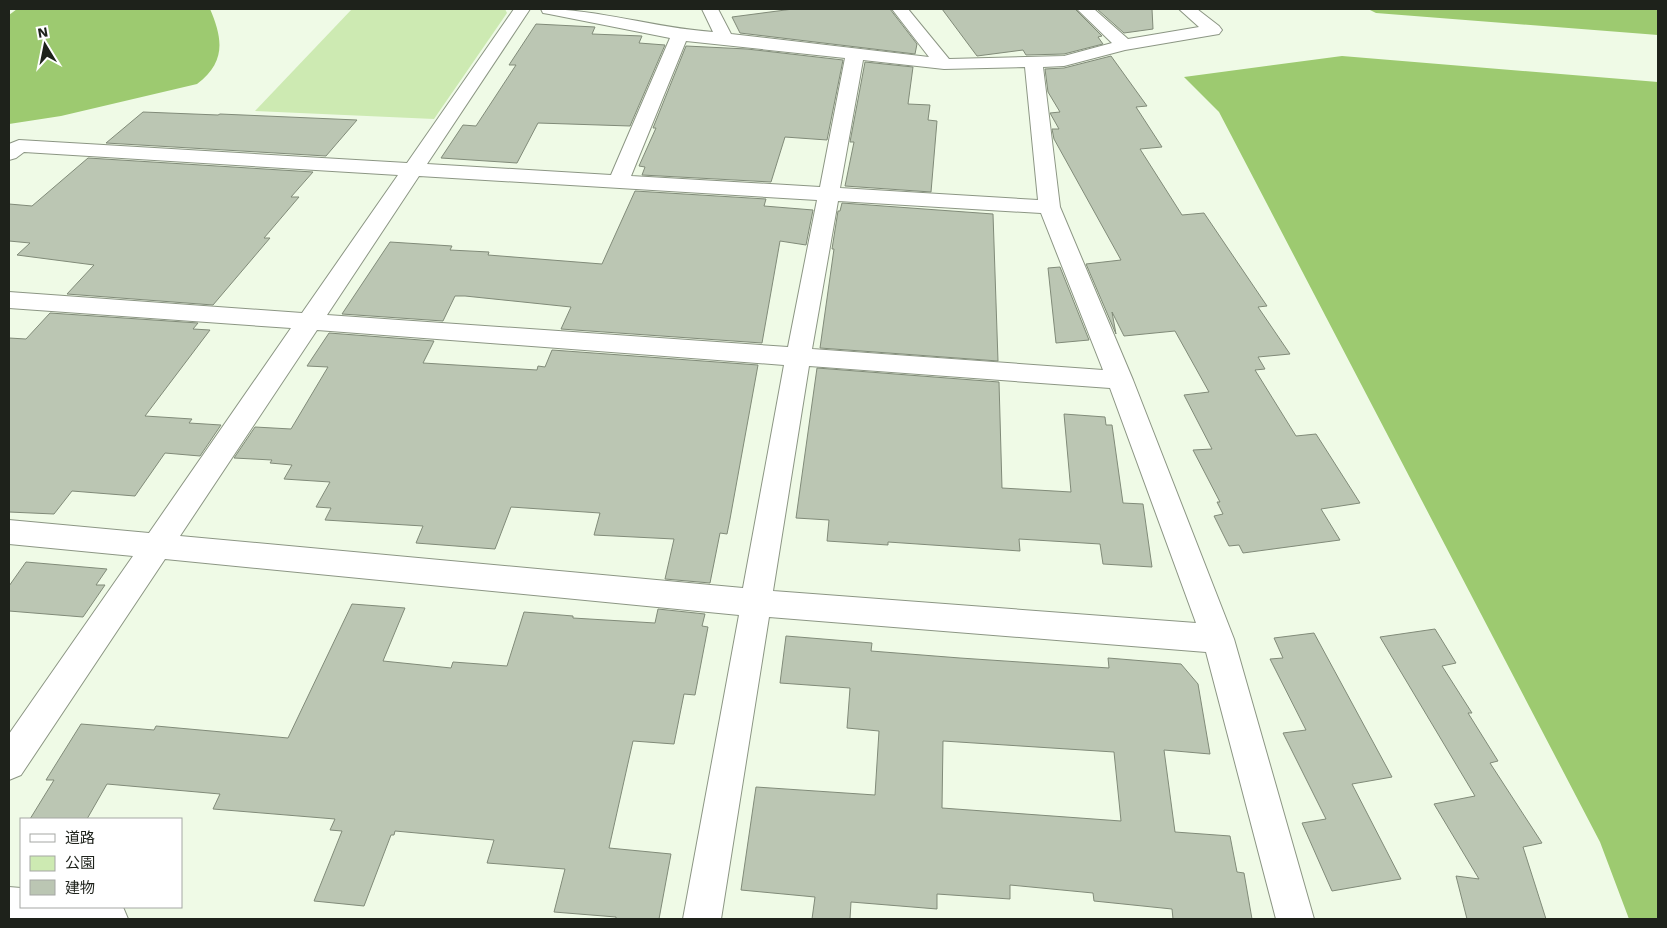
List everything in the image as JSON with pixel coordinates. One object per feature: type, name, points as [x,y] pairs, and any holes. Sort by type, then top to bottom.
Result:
[{"type":"street","points":[[9,764],[522,9]]},
{"type":"street","points":[[549,9],[680,35],[725,38],[944,64],[1064,61],[1124,45],[1213,30],[1187,9]]},
{"type":"street","points":[[710,9],[725,38]]},
{"type":"street","points":[[900,9],[944,64]]},
{"type":"street","points":[[1085,9],[1124,45]]},
{"type":"street","points":[[619,181],[680,35]]},
{"type":"street","points":[[702,919],[798,358],[855,53]]},
{"type":"street","points":[[1033,62],[1049,207],[1120,380],[1218,639],[1295,919]]},
{"type":"street","points":[[9,154],[19,146],[1049,207]]},
{"type":"street","points":[[9,300],[1120,380]]},
{"type":"street","points":[[9,532],[757,603],[1218,639]]},
{"type":"street","points":[[24,908],[109,919]]},
{"type":"green space","points":[[17,9],[210,9],[218,30],[219,50],[217,59],[206,76],[197,84],[61,116],[9,124],[9,15]]},
{"type":"green space","points":[[352,9],[505,9],[507,13],[434,119],[255,111]]},
{"type":"green space","points":[[1368,9],[1658,9],[1658,35],[1376,13]]},
{"type":"green space","points":[[1342,56],[1658,82],[1658,919],[1629,919],[1600,842],[1219,112],[1184,77]]},
{"type":"building","points":[[793,9],[890,9],[917,44],[915,54],[740,33],[732,17]]},
{"type":"building","points":[[942,9],[1075,9],[1102,36],[1098,37],[1103,44],[1064,54],[1026,55],[1023,50],[977,56]]},
{"type":"building","points":[[1097,9],[1152,9],[1153,29],[1124,33]]},
{"type":"building","points":[[536,24],[595,27],[592,34],[642,36],[639,43],[665,45],[630,126],[538,123],[517,163],[441,158],[463,125],[476,126],[516,65],[509,65]]},
{"type":"building","points":[[686,46],[747,49],[843,60],[827,140],[785,137],[771,182],[642,175],[645,167],[639,166],[656,128],[653,128]]},
{"type":"building","points":[[1111,56],[1147,106],[1136,107],[1162,147],[1140,149],[1182,215],[1204,213],[1267,306],[1258,307],[1290,354],[1258,357],[1265,369],[1255,370],[1296,436],[1316,434],[1360,503],[1321,509],[1340,540],[1243,553],[1239,545],[1229,546],[1214,516],[1223,514],[1217,502],[1220,502],[1193,450],[1212,449],[1184,395],[1209,392],[1175,331],[1124,336],[1112,312],[1116,334],[1086,264],[1121,260],[1054,139],[1052,129],[1059,129],[1050,113],[1060,112],[1048,92],[1045,69],[1064,68]]},
{"type":"building","points":[[865,62],[913,67],[908,104],[930,105],[928,120],[937,121],[931,192],[845,186],[854,142],[850,142]]},
{"type":"building","points":[[143,112],[357,120],[326,156],[106,143]]},
{"type":"building","points":[[88,158],[313,172],[291,197],[299,197],[264,238],[270,238],[213,305],[67,294],[94,265],[17,255],[30,243],[9,241],[9,204],[32,206]]},
{"type":"building","points":[[635,191],[766,199],[764,206],[813,210],[806,245],[780,241],[762,343],[561,329],[571,307],[465,296],[455,296],[443,321],[342,314],[390,242],[452,246],[450,250],[489,252],[488,255],[602,264]]},
{"type":"building","points":[[842,203],[993,214],[998,361],[820,348],[834,249],[832,249],[838,211],[840,211]]},
{"type":"building","points":[[1060,267],[1089,340],[1056,343],[1048,268]]},
{"type":"building","points":[[50,313],[198,323],[193,329],[210,330],[145,416],[192,419],[189,423],[221,425],[200,456],[165,453],[135,496],[72,491],[54,514],[9,512],[9,338],[26,339]]},
{"type":"building","points":[[329,333],[434,341],[423,363],[537,370],[538,366],[545,367],[552,350],[758,365],[727,534],[720,533],[710,583],[665,579],[674,539],[594,535],[600,513],[511,507],[495,549],[416,543],[423,526],[325,520],[331,508],[316,507],[330,482],[284,479],[292,465],[270,463],[272,460],[234,458],[255,427],[291,429],[328,367],[307,366]]},
{"type":"building","points":[[817,368],[999,382],[1002,488],[1071,492],[1064,414],[1105,417],[1106,425],[1112,425],[1123,503],[1143,504],[1152,567],[1103,564],[1100,544],[1019,539],[1020,551],[888,542],[888,545],[827,541],[829,520],[796,518]]},
{"type":"building","points":[[26,562],[107,569],[96,585],[105,585],[83,617],[9,611],[9,586]]},
{"type":"building","points":[[352,604],[405,608],[383,661],[451,668],[453,662],[507,666],[524,612],[573,616],[573,618],[655,623],[658,609],[705,614],[702,626],[708,627],[695,695],[684,694],[674,744],[633,741],[609,848],[671,854],[659,919],[616,919],[616,917],[554,912],[565,869],[487,863],[494,840],[395,831],[394,835],[391,835],[364,906],[314,901],[342,831],[330,830],[335,819],[213,809],[220,794],[107,784],[88,818],[31,818],[54,780],[46,780],[81,724],[154,730],[156,726],[288,738]]},
{"type":"building","points":[[1435,629],[1456,663],[1442,666],[1472,713],[1468,713],[1498,761],[1490,763],[1542,843],[1523,847],[1546,919],[1467,919],[1456,876],[1479,879],[1434,804],[1475,796],[1380,637]]},
{"type":"building","points":[[1314,633],[1392,777],[1352,784],[1401,879],[1332,891],[1302,823],[1326,819],[1283,733],[1306,730],[1270,659],[1283,658],[1274,638]]},
{"type":"building","points":[[786,636],[872,643],[871,651],[960,658],[1109,668],[1108,658],[1181,664],[1198,684],[1210,754],[1164,750],[1175,832],[1230,836],[1237,872],[1244,873],[1252,919],[1173,919],[1172,909],[1094,901],[1093,893],[1010,885],[1010,899],[937,894],[937,909],[851,902],[850,919],[812,919],[815,897],[741,890],[756,787],[875,795],[879,731],[847,728],[850,688],[780,683]],"holes":[[[943,741],[1114,752],[1121,821],[942,808]]]}]
